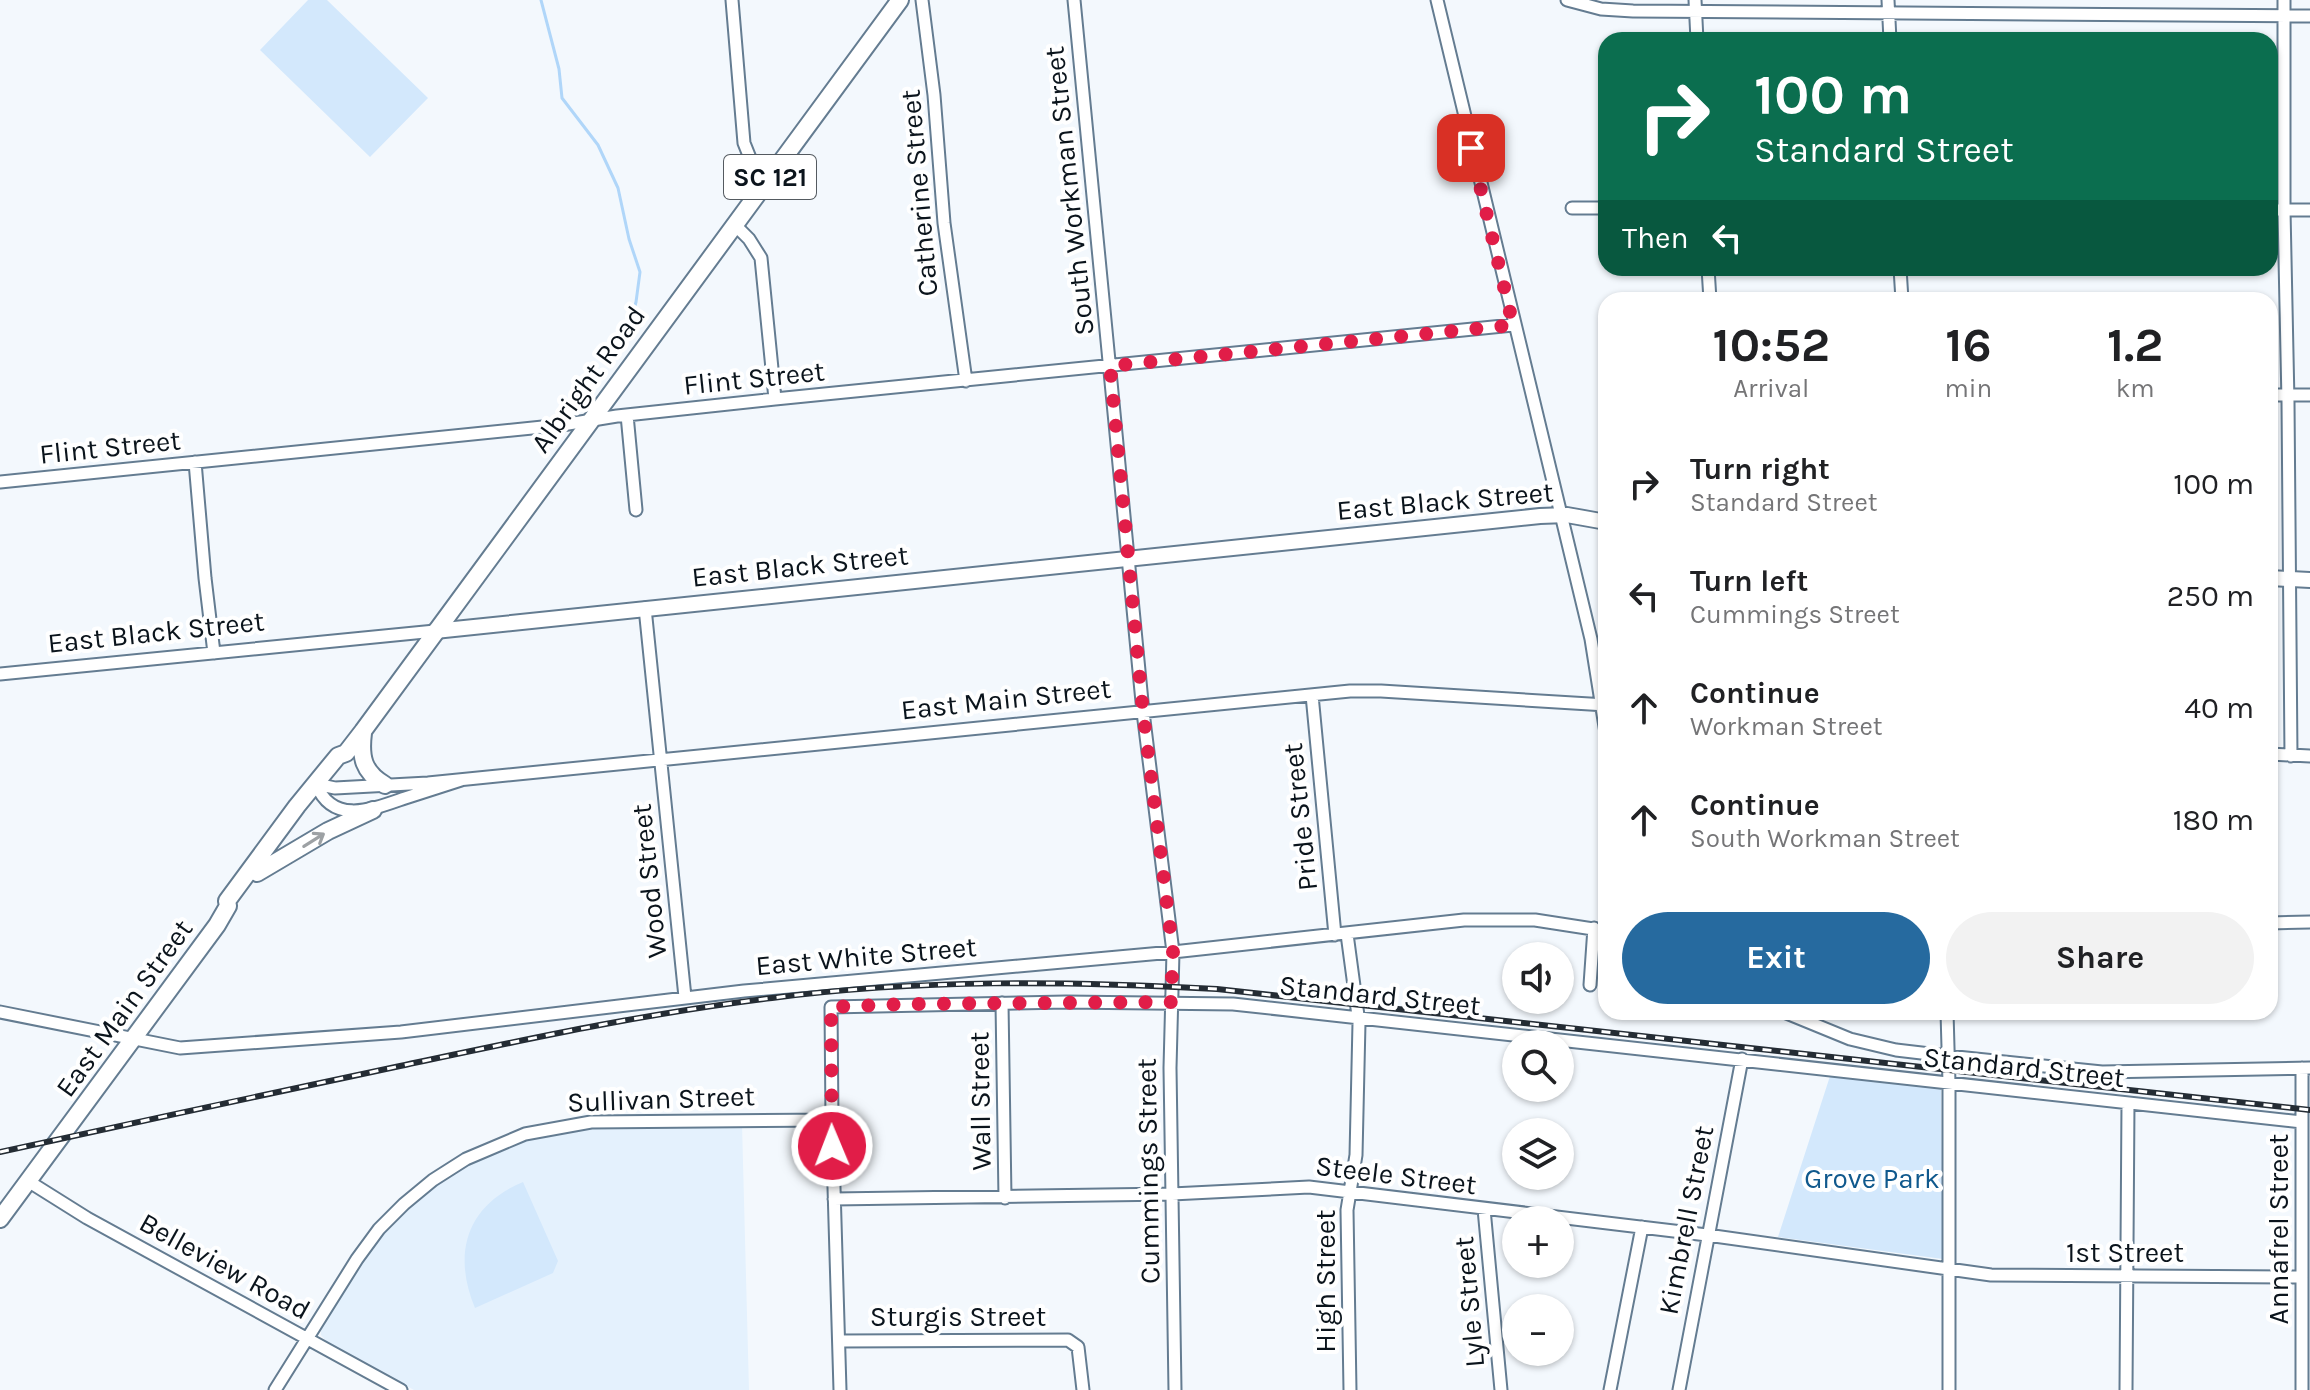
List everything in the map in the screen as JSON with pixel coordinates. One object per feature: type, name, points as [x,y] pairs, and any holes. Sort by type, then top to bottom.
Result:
[{"type":"highway","name":"Albright Road","points":[[321,788],[338,756],[346,753],[363,731],[900,0]]},
{"type":"highway","points":[[363,731],[361,750],[364,766],[385,785]]},
{"type":"highway","name":"East Main Street","points":[[28,1181],[228,906],[227,901],[321,788]]},
{"type":"highway","points":[[257,873],[328,831],[373,810]]},
{"type":"highway","name":"East Main Street","points":[[228,906],[234,905],[283,833]]},
{"type":"highway","points":[[0,1219],[28,1181]]},
{"type":"main road","name":"East Black Street","points":[[435,631],[1128,557],[1560,515],[1598,521]]},
{"type":"main road","points":[[2278,578],[2310,580]]},
{"type":"street","points":[[732,0],[744,143],[752,163],[768,179]]},
{"type":"street","name":"Catherine Street","points":[[922,0],[946,237],[966,381]]},
{"type":"street","name":"South Workman Street","points":[[1074,0],[1143,712],[1173,952]]},
{"type":"street","points":[[1437,0],[1598,672]]},
{"type":"street","points":[[1567,0],[1601,9],[1888,6],[2310,16]]},
{"type":"street","points":[[2284,0],[2291,756]]},
{"type":"street","points":[[1695,6],[1697,32]]},
{"type":"street","points":[[1888,6],[1890,32]]},
{"type":"street","points":[[1572,208],[1598,208]]},
{"type":"street","points":[[2278,210],[2310,210]]},
{"type":"street","points":[[735,225],[761,258],[775,399]]},
{"type":"street","name":"Flint Street","points":[[0,482],[775,399],[1513,325]]},
{"type":"street","points":[[2278,395],[2310,395]]},
{"type":"street","points":[[627,415],[636,510]]},
{"type":"street","points":[[195,462],[214,653]]},
{"type":"street","name":"Wood Street","points":[[645,608],[685,997]]},
{"type":"street","name":"East Black Street","points":[[0,674],[435,631]]},
{"type":"street","name":"East Main Street","points":[[321,788],[461,780],[1312,695],[1381,691],[1598,704]]},
{"type":"street","name":"Pride Street","points":[[1312,695],[1341,934]]},
{"type":"street","points":[[2278,755],[2310,756]]},
{"type":"street","name":"East Main Street","points":[[321,788],[333,805],[344,810],[373,810],[461,780]]},
{"type":"street","name":"East White Street","points":[[0,1012],[180,1048],[401,1032],[685,997],[1173,952],[1464,920],[1535,920],[1598,930]]},
{"type":"street","points":[[2278,923],[2310,922]]},
{"type":"street","name":"High Street","points":[[1341,934],[1358,1016],[1356,1155],[1347,1210],[1350,1390]]},
{"type":"street","points":[[1590,985],[1598,941]]},
{"type":"street","name":"Cummings Street","points":[[1173,952],[1175,1390]]},
{"type":"street","name":"Standard Street","points":[[832,1120],[831,1007],[1171,1002],[1233,1004],[1358,1016],[2302,1122]]},
{"type":"street","name":"Wall Street","points":[[1002,1003],[1005,1198]]},
{"type":"street","points":[[1804,1020],[1850,1039],[1896,1050],[1947,1056],[2116,1072],[2306,1068]]},
{"type":"street","points":[[1947,1020],[1949,1390]]},
{"type":"street","name":"Kimbrell Street","points":[[1679,1390],[1742,1059]]},
{"type":"street","name":"Annafrel Street","points":[[2302,1390],[2302,1277],[2306,1213],[2302,1122],[2306,1068]]},
{"type":"street","points":[[2126,1390],[2128,1103]]},
{"type":"street","points":[[832,1120],[840,1390]]},
{"type":"street","name":"Sullivan Street","points":[[275,1390],[357,1259],[395,1212],[433,1180],[466,1159],[525,1134],[591,1122],[832,1120]]},
{"type":"street","name":"Belleview Road","points":[[28,1181],[87,1218],[401,1390]]},
{"type":"street","name":"Steele Street","points":[[834,1199],[1172,1194],[1309,1187],[1949,1268]]},
{"type":"street","name":"Lyle Street","points":[[1484,1209],[1501,1390]]},
{"type":"street","points":[[1610,1390],[1642,1227]]},
{"type":"street","name":"1st Street","points":[[1949,1268],[1991,1275],[2302,1277]]},
{"type":"street","name":"Sturgis Street","points":[[840,1341],[1068,1340],[1078,1347],[1083,1390]]},
{"type":"shaded area","points":[[682,1123],[742,1124],[749,1390],[414,1390],[326,1341],[321,1335],[321,1326],[360,1261],[382,1232],[435,1183],[468,1162],[526,1139],[592,1129]]},
{"type":"green space","points":[[308,0],[327,0],[428,98],[370,157],[260,50]]},
{"type":"green space","name":"Grove Park","points":[[1831,1073],[1941,1089],[1943,1259],[1778,1237]]},
{"type":"green space","points":[[523,1182],[558,1261],[553,1273],[475,1308],[465,1268],[469,1233],[477,1217],[489,1204]]},
{"type":"waterway","points":[[541,0],[559,69],[562,98],[598,145],[618,188],[640,272],[624,347]]},
{"type":"railway","points":[[0,1152],[492,1047],[678,1011],[883,987],[994,983],[1217,989],[2310,1110]]},
{"type":"route","points":[[832,1146],[831,1007],[1171,1002],[1173,952],[1143,712],[1110,366],[1513,325],[1471,148]]}]
